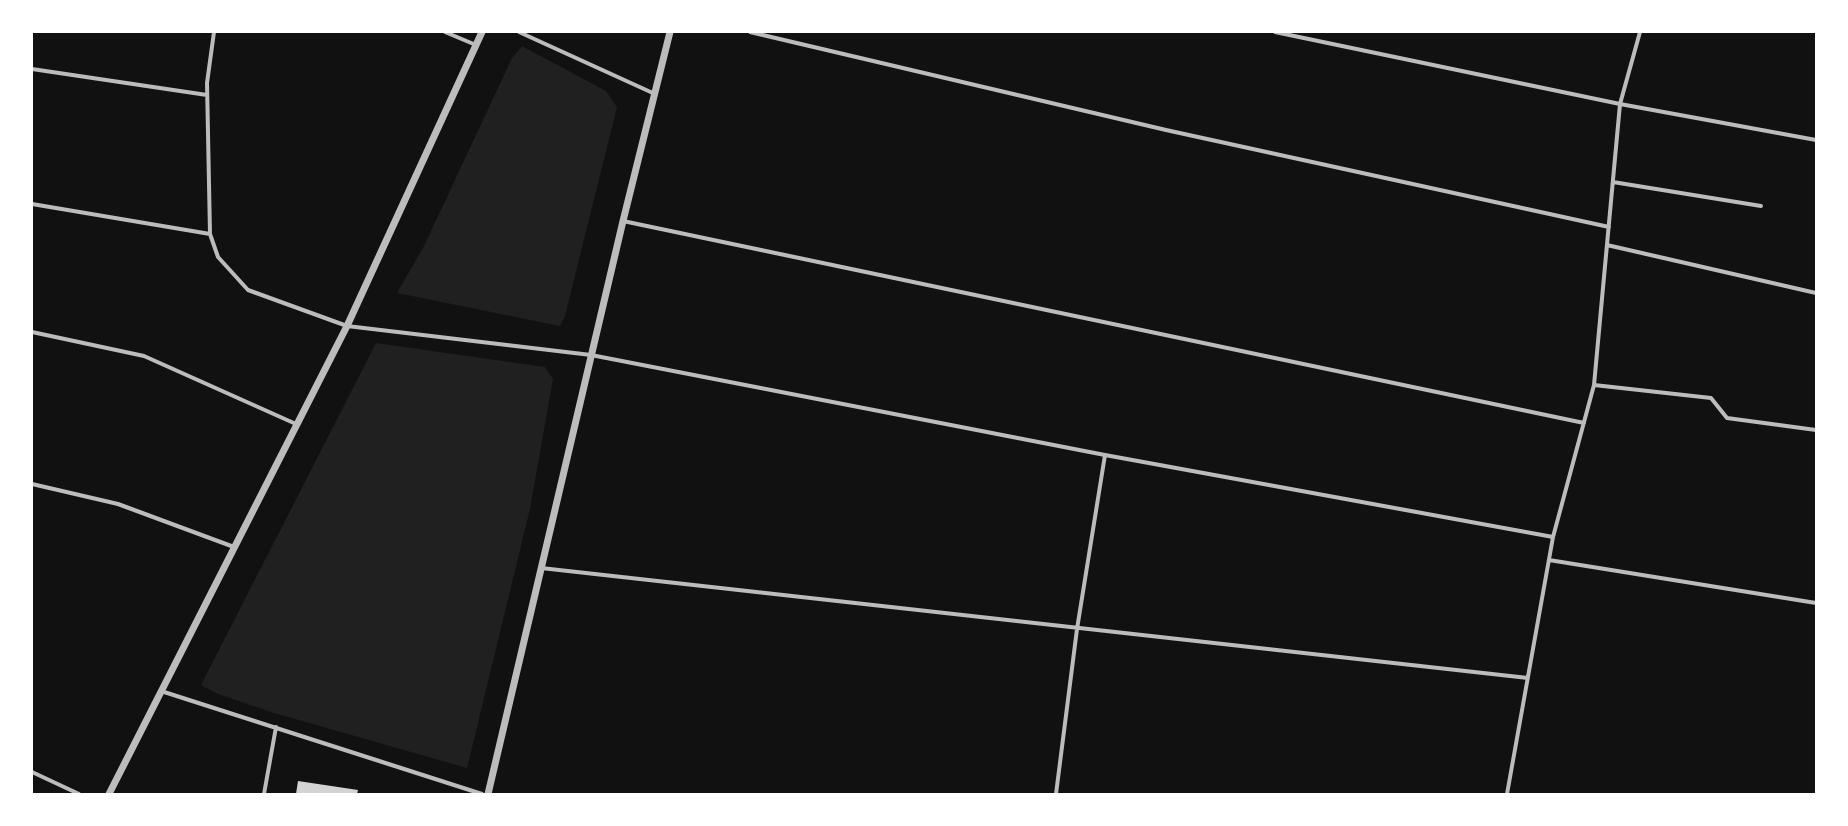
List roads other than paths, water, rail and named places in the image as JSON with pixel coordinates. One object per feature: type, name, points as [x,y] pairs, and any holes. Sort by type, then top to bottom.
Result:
[{"type":"street","points":[[214,32],[207,83],[210,234],[218,257],[248,290],[347,326],[591,355],[1105,455],[1553,537]]},
{"type":"street","points":[[446,32],[476,45]]},
{"type":"street","points":[[109,794],[160,690],[347,326],[482,32]]},
{"type":"street","points":[[519,32],[655,94]]},
{"type":"street","points":[[488,794],[623,221],[670,32]]},
{"type":"street","points":[[750,32],[1166,130],[1609,226]]},
{"type":"street","points":[[1275,32],[1620,104],[1816,140]]},
{"type":"street","points":[[1506,794],[1553,537],[1594,385],[1620,104],[1640,32]]},
{"type":"street","points":[[32,69],[207,95]]},
{"type":"street","points":[[1613,182],[1761,206]]},
{"type":"street","points":[[32,204],[210,234]]},
{"type":"street","points":[[623,221],[1584,423]]},
{"type":"street","points":[[1607,245],[1816,293]]},
{"type":"street","points":[[32,332],[144,356],[296,424]]},
{"type":"street","points":[[1594,385],[1711,398],[1727,418],[1816,430]]},
{"type":"street","points":[[1056,794],[1077,629],[1105,455]]},
{"type":"street","points":[[32,484],[118,504],[234,548]]},
{"type":"street","points":[[1549,560],[1816,603]]},
{"type":"street","points":[[541,568],[1077,629],[1528,678]]},
{"type":"street","points":[[160,690],[482,794]]},
{"type":"street","points":[[264,794],[276,727]]},
{"type":"street","points":[[32,772],[79,794]]}]
